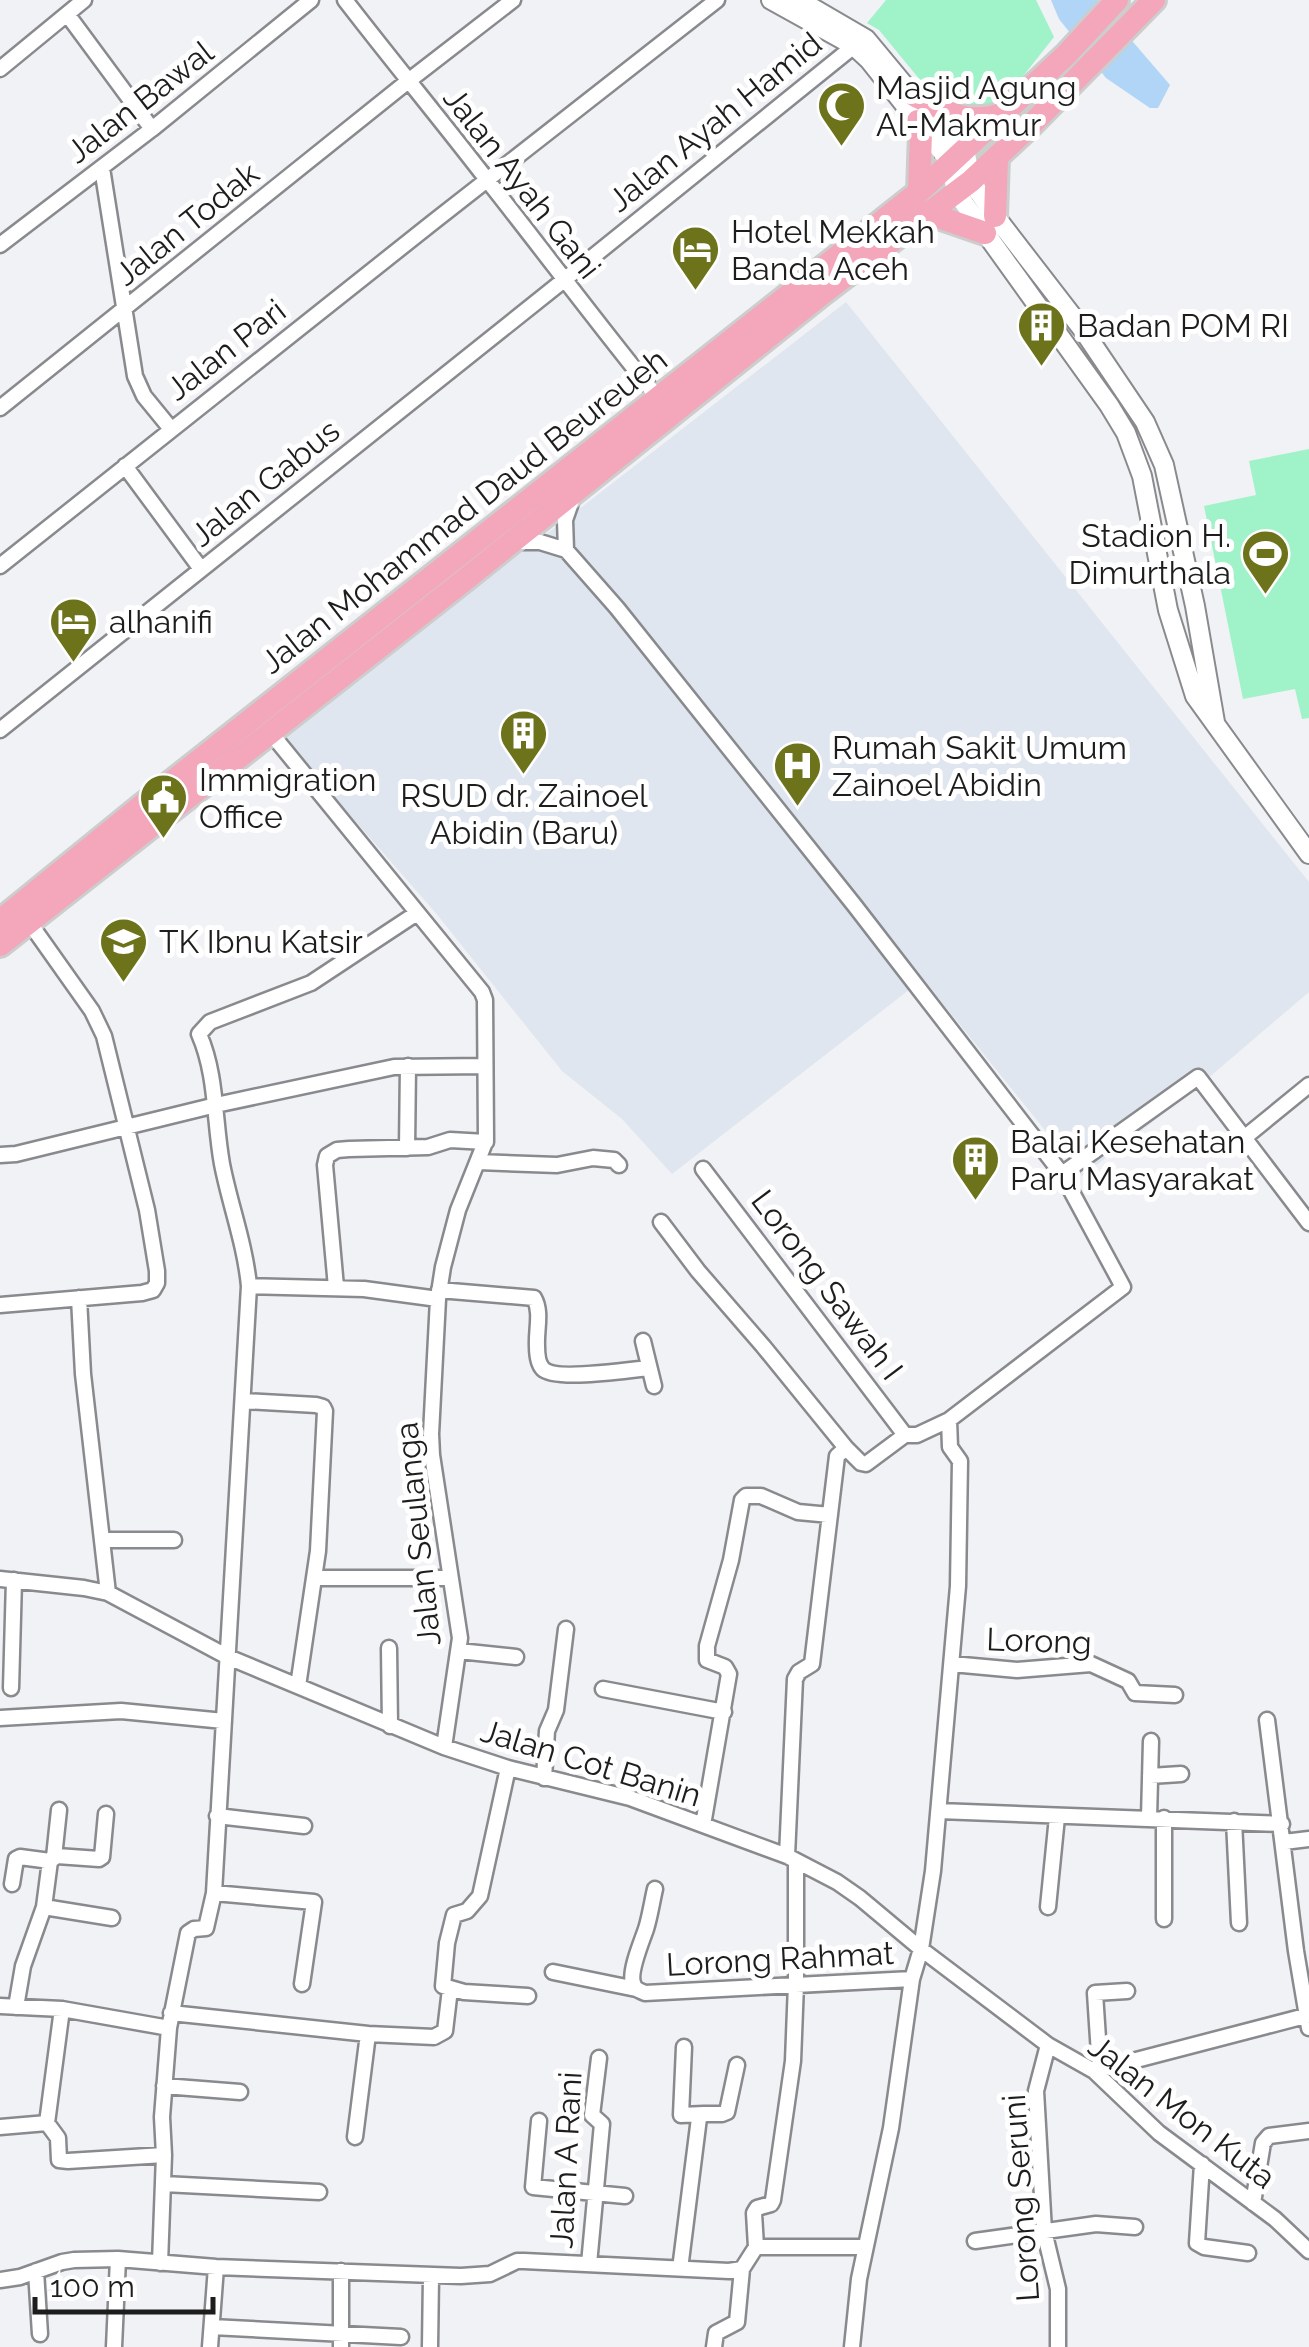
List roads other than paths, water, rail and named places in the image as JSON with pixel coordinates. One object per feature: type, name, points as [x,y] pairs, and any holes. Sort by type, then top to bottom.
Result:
[{"type":"highway","points":[[1073,63],[1117,0]]},
{"type":"highway","points":[[1073,63],[1148,6]]},
{"type":"highway","name":"Jalan Mohammad Daud Beureueh","points":[[0,921],[140,807],[437,587],[510,542],[715,367],[923,203],[958,156],[1006,112],[1073,63]]},
{"type":"highway","name":"Jalan Mohammad Daud Beureueh","points":[[923,203],[963,186],[996,157],[1073,63]]},
{"type":"highway","points":[[914,95],[944,112],[969,119],[992,118],[1006,112]]},
{"type":"highway","points":[[918,121],[923,203],[990,224],[996,157]]},
{"type":"highway","name":"Jalan Mohammad Daud Beureueh","points":[[0,945],[270,732],[658,398],[715,367]]},
{"type":"street","points":[[0,68],[84,0]]},
{"type":"street","name":"Jalan Bawal","points":[[0,245],[311,0]]},
{"type":"street","name":"Jalan Ayah Gani","points":[[346,0],[658,398]]},
{"type":"street","name":"Jalan Todak","points":[[0,408],[513,0]]},
{"type":"street","name":"Jalan Pari","points":[[0,566],[718,0]]},
{"type":"street","points":[[771,0],[854,46],[870,60],[918,121],[958,156]]},
{"type":"street","points":[[799,0],[866,39],[938,125],[958,156],[963,186],[1110,405],[1126,432],[1142,476],[1168,610],[1194,696],[1309,854]]},
{"type":"street","points":[[67,14],[152,129]]},
{"type":"street","name":"Jalan Ayah Hamid","points":[[564,280],[854,46]]},
{"type":"street","points":[[102,168],[137,381],[171,429]]},
{"type":"street","points":[[990,224],[1083,330],[1146,422],[1164,465],[1215,722]]},
{"type":"street","name":"Jalan Gabus","points":[[0,730],[564,280]]},
{"type":"street","points":[[1126,432],[1146,422]]},
{"type":"street","points":[[125,466],[201,569]]},
{"type":"street","points":[[566,550],[565,520],[576,489]]},
{"type":"street","points":[[1153,534],[1177,530]]},
{"type":"street","points":[[510,542],[540,542],[566,550],[633,627],[1062,1174],[1124,1287],[949,1420],[917,1435],[905,1434],[861,1464],[660,1222]]},
{"type":"street","points":[[1168,610],[1195,606]]},
{"type":"street","points":[[270,732],[482,992],[486,1009],[486,1142],[450,1140],[428,1147],[337,1150],[327,1156],[336,1287]]},
{"type":"street","points":[[160,2263],[162,2131],[170,2021],[188,1933],[206,1928],[214,1893],[249,1286],[222,1162],[206,1050],[199,1034],[210,1022],[311,983],[418,913]]},
{"type":"street","points":[[0,1306],[148,1292],[157,1283],[150,1227],[104,1036],[92,1010],[29,922]]},
{"type":"street","points":[[0,1155],[408,1066],[485,1066]]},
{"type":"street","points":[[407,1148],[408,1066]]},
{"type":"street","points":[[1062,1174],[1198,1077],[1306,1213]]},
{"type":"street","points":[[1244,1138],[1309,1085]]},
{"type":"street","name":"Jalan Seulanga","points":[[444,1746],[460,1638],[430,1434],[438,1294],[454,1221],[486,1142]]},
{"type":"street","points":[[478,1162],[557,1166],[593,1158],[614,1160],[619,1165]]},
{"type":"street","name":"Lorong Sawah I","points":[[703,1169],[905,1434]]},
{"type":"street","points":[[249,1286],[534,1298],[538,1307],[538,1359],[546,1371],[581,1374],[648,1368]]},
{"type":"street","points":[[79,1298],[83,1374],[108,1593]]},
{"type":"street","points":[[643,1341],[654,1386]]},
{"type":"street","points":[[243,1401],[316,1405],[325,1412],[318,1551],[298,1686]]},
{"type":"street","points":[[852,2347],[859,2279],[891,2128],[912,1979],[930,1901],[940,1811],[958,1580],[960,1462],[950,1447],[949,1420]]},
{"type":"street","points":[[714,2347],[716,2334],[737,2322],[742,2269],[756,2247],[756,2208],[773,2200],[793,2061],[794,1679],[813,1660],[836,1456],[846,1448]]},
{"type":"street","points":[[703,1825],[728,1672],[709,1662],[706,1655],[742,1500],[756,1495],[798,1512],[830,1515]]},
{"type":"street","points":[[102,1540],[174,1540]]},
{"type":"street","points":[[315,1578],[450,1578]]},
{"type":"street","points":[[7,1580],[11,1688]]},
{"type":"street","name":"Jalan Cot Banin","points":[[7,1580],[108,1593],[228,1657],[390,1726],[508,1768],[630,1798],[792,1858],[860,1898],[921,1949]]},
{"type":"street","points":[[544,1778],[547,1731],[556,1710],[566,1629]]},
{"type":"street","points":[[389,1648],[390,1726]]},
{"type":"street","points":[[459,1651],[516,1657]]},
{"type":"street","name":"Lorong","points":[[952,1664],[1016,1670],[1092,1664],[1128,1681],[1135,1693],[1175,1695]]},
{"type":"street","points":[[603,1689],[724,1712]]},
{"type":"street","points":[[0,1718],[121,1711],[224,1721]]},
{"type":"street","points":[[1127,1991],[1095,1993],[1097,2070],[1308,2020],[1301,1932],[1267,1720]]},
{"type":"street","points":[[1151,1741],[1150,1776],[1164,1919]]},
{"type":"street","points":[[508,1768],[480,1896],[474,1906],[454,1915],[443,1986],[464,1992],[528,1996]]},
{"type":"street","points":[[1150,1776],[1182,1774]]},
{"type":"street","points":[[16,2006],[22,1966],[44,1907],[59,1810]]},
{"type":"street","points":[[940,1811],[1282,1824]]},
{"type":"street","points":[[12,1884],[16,1859],[20,1857],[99,1859],[106,1814]]},
{"type":"street","points":[[218,1816],[304,1826]]},
{"type":"street","points":[[1048,1908],[1057,1817]]},
{"type":"street","points":[[1234,1821],[1238,1923]]},
{"type":"street","points":[[1284,1842],[1309,1840]]},
{"type":"street","name":"Lorong Rahmat","points":[[654,1889],[632,1976],[636,1989],[645,1993],[912,1979]]},
{"type":"street","points":[[214,1893],[314,1902],[302,1984]]},
{"type":"street","points":[[44,1907],[112,1918]]},
{"type":"street","name":"Jalan Mon Kuta","points":[[921,1949],[1048,2045],[1097,2070],[1159,2133],[1275,2219],[1309,2250]]},
{"type":"street","points":[[553,1972],[636,1989]]},
{"type":"street","points":[[0,2006],[434,2037],[445,2031],[450,1989]]},
{"type":"street","points":[[62,2009],[47,2123],[58,2138],[58,2160],[164,2155]]},
{"type":"street","points":[[356,2137],[368,2034]]},
{"type":"street","name":"Lorong Seruni","points":[[1048,2045],[1036,2091],[1044,2231],[1058,2288],[1058,2347]]},
{"type":"street","points":[[684,2047],[681,2115],[727,2112],[736,2065]]},
{"type":"street","name":"Jalan A Rani","points":[[588,2264],[602,2124],[592,2114],[599,2058]]},
{"type":"street","points":[[164,2086],[240,2092]]},
{"type":"street","points":[[680,2268],[698,2123],[704,2114]]},
{"type":"street","points":[[538,2121],[533,2187],[625,2196]]},
{"type":"street","points":[[0,2127],[47,2123]]},
{"type":"street","points":[[1253,2202],[1263,2143],[1270,2136],[1309,2130]]},
{"type":"street","points":[[1202,2164],[1197,2243],[1204,2248],[1248,2253]]},
{"type":"street","points":[[164,2184],[319,2192]]},
{"type":"street","points":[[975,2241],[1096,2224],[1136,2227]]},
{"type":"street","points":[[756,2247],[866,2246]]},
{"type":"street","points":[[0,2280],[62,2262],[118,2259],[431,2276],[490,2274],[517,2262],[742,2269]]},
{"type":"street","points":[[114,2347],[118,2259]]},
{"type":"street","points":[[210,2347],[216,2267]]},
{"type":"street","points":[[36,2270],[40,2334]]},
{"type":"street","points":[[341,2272],[341,2340]]},
{"type":"street","points":[[430,2347],[431,2276]]},
{"type":"street","points":[[212,2327],[341,2340],[400,2336]]},
{"type":"water","points":[[1051,0],[1097,0],[1170,85],[1158,108],[1150,108],[1106,78],[1059,19]]},
{"type":"place","name":"Masjid Agung Al-Makmur","points":[[841,148]]},
{"type":"place","name":"Hotel Mekkah Banda Aceh","points":[[696,292]]},
{"type":"place","name":"Badan POM RI","points":[[1042,368]]},
{"type":"place","name":"Stadion H. Dimurthala","points":[[1266,596]]},
{"type":"place","name":"alhanifi","points":[[74,664]]},
{"type":"place","name":"RSUD dr. Zainoel Abidin (Baru)","points":[[524,776]]},
{"type":"place","name":"Rumah Sakit Umum Zainoel Abidin","points":[[797,808]]},
{"type":"place","name":"Immigration Office","points":[[164,840]]},
{"type":"place","name":"TK Ibnu Katsir","points":[[124,984]]},
{"type":"place","name":"Balai Kesehatan Paru Masyarakat","points":[[975,1202]]}]
